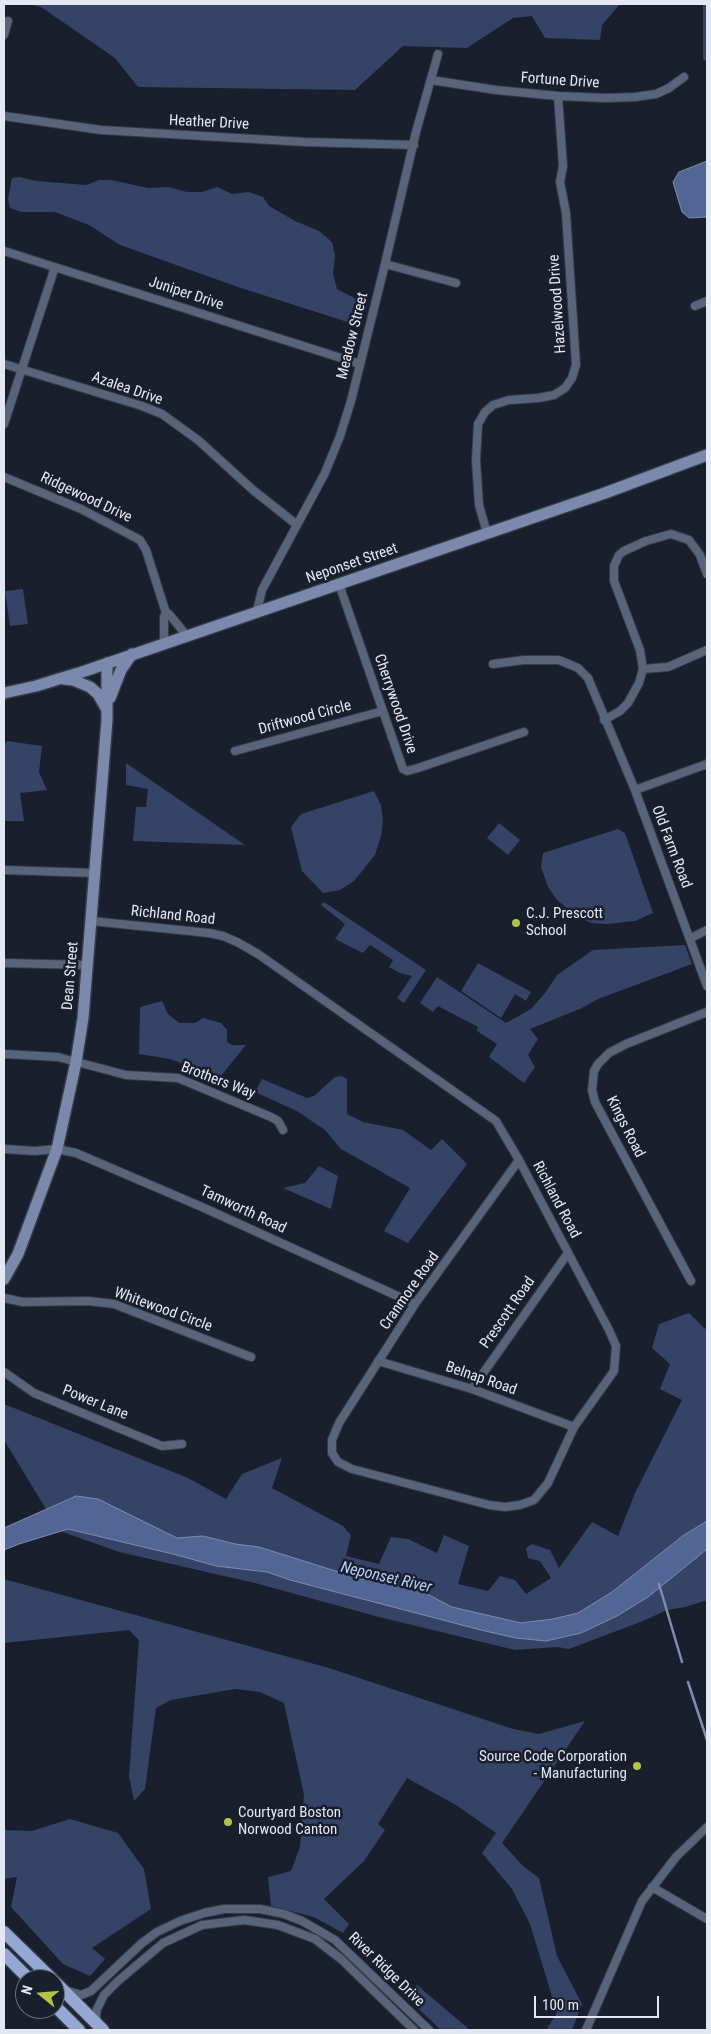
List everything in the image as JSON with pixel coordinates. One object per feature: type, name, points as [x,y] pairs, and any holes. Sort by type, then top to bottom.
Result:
[{"type":"main road","name":"Neponset Street","points":[[4,693],[60,679],[487,533],[707,455]]},
{"type":"main road","points":[[107,710],[113,688],[121,670],[132,654]]},
{"type":"main road","name":"Dean Street","points":[[4,1280],[18,1254],[35,1212],[57,1149],[76,1062],[83,1018],[91,921],[107,710],[107,662]]},
{"type":"main road","points":[[60,679],[73,680],[90,687],[98,694],[107,710]]},
{"type":"main road","points":[[4,1932],[41,1969]]},
{"type":"main road","points":[[4,1954],[19,1969]]},
{"type":"main road","points":[[65,1993],[100,2027]]},
{"type":"main road","points":[[65,2016],[80,2030]]},
{"type":"street","points":[[4,35],[8,21]]},
{"type":"street","name":"Meadow Street","points":[[257,611],[262,590],[325,473],[340,436],[386,264],[430,80],[438,54]]},
{"type":"street","name":"Fortune Drive","points":[[430,80],[496,90],[606,98],[649,95],[670,88],[684,77]]},
{"type":"street","name":"Hazelwood Drive","points":[[487,533],[480,505],[476,460],[478,424],[484,412],[493,405],[509,400],[546,396],[565,388],[572,378],[576,365],[566,214],[560,182],[563,166],[558,96]]},
{"type":"street","name":"Heather Drive","points":[[4,116],[101,130],[305,142],[414,145]]},
{"type":"street","name":"Juniper Drive","points":[[4,251],[360,364]]},
{"type":"street","points":[[386,264],[456,283]]},
{"type":"street","points":[[4,424],[55,267]]},
{"type":"street","points":[[695,306],[707,301]]},
{"type":"street","name":"Azalea Drive","points":[[4,364],[142,406],[162,414],[198,440],[253,490],[296,524]]},
{"type":"street","name":"Ridgewood Drive","points":[[4,477],[81,509],[140,540],[166,613],[164,617],[164,643]]},
{"type":"street","points":[[604,720],[620,711],[628,703],[639,683],[643,669],[640,650],[614,581],[614,566],[620,555],[624,551],[646,541],[671,534],[689,540],[700,555],[707,574]]},
{"type":"street","name":"Cherrywood Drive","points":[[339,584],[403,769],[407,771],[524,732]]},
{"type":"street","name":"Ridgewood Drive","points":[[166,613],[169,614],[187,636]]},
{"type":"street","points":[[643,669],[668,667],[707,650]]},
{"type":"street","name":"Old Farm Road","points":[[493,664],[546,659],[559,660],[578,668],[588,678],[635,790],[707,986]]},
{"type":"street","name":"Driftwood Circle","points":[[235,751],[383,711]]},
{"type":"street","points":[[635,790],[707,764]]},
{"type":"street","points":[[4,870],[94,873]]},
{"type":"street","name":"Richland Road","points":[[91,921],[209,933],[237,942],[258,954],[496,1121],[519,1160],[616,1346],[614,1371],[574,1426],[548,1484],[534,1500],[520,1505],[505,1507],[489,1505],[352,1469],[338,1462],[332,1453],[332,1442]]},
{"type":"street","points":[[690,938],[707,930]]},
{"type":"street","points":[[4,963],[87,965]]},
{"type":"street","name":"Kings Road","points":[[691,1281],[595,1102],[592,1090],[594,1071],[609,1053],[626,1044],[707,1012]]},
{"type":"street","name":"Brothers Way","points":[[4,1054],[58,1057],[126,1075],[178,1078],[271,1117],[278,1121],[283,1130]]},
{"type":"street","name":"Tamworth Road","points":[[4,1149],[35,1151],[57,1149],[76,1153],[124,1172],[415,1304]]},
{"type":"street","name":"Cranmore Road","points":[[332,1442],[338,1423],[415,1304],[519,1160]]},
{"type":"street","name":"Prescott Road","points":[[472,1389],[568,1253]]},
{"type":"street","name":"Whitewood Circle","points":[[4,1298],[32,1303],[88,1302],[114,1304],[251,1357]]},
{"type":"street","name":"Belnap Road","points":[[378,1361],[472,1389],[574,1426]]},
{"type":"street","name":"Power Lane","points":[[4,1372],[34,1393],[162,1446],[182,1444]]},
{"type":"street","points":[[586,2030],[631,1925],[652,1887],[676,1858],[707,1827]]},
{"type":"street","points":[[652,1887],[707,1919]]},
{"type":"street","name":"River Ridge Drive","points":[[65,1989],[72,1993],[86,1993],[99,1984],[142,1943],[157,1932],[180,1921],[224,1909],[260,1909],[284,1914],[302,1921],[335,1940],[429,2030]]},
{"type":"street","name":"River Ridge Drive","points":[[100,2027],[96,2015],[104,1995],[163,1943],[202,1925],[244,1920],[278,1925],[315,1939],[341,1959],[414,2030]]},
{"type":"shaded area","points":[[29,4],[620,4],[602,25],[600,40],[545,38],[532,16],[513,18],[467,48],[403,46],[355,90],[138,87],[115,58],[41,7]]},
{"type":"shaded area","points":[[703,4],[707,4],[707,62],[703,59]]},
{"type":"shaded area","points":[[707,161],[707,217],[689,218],[682,212],[673,182],[679,172]]},
{"type":"shaded area","points":[[20,177],[36,181],[86,185],[99,180],[111,180],[148,188],[168,187],[187,192],[202,192],[217,187],[232,194],[249,192],[263,197],[269,206],[295,221],[319,231],[332,242],[335,255],[333,274],[337,289],[366,304],[360,326],[238,287],[120,245],[89,225],[55,212],[21,212],[10,208],[8,199],[12,178]]},
{"type":"shaded area","points":[[23,589],[28,624],[10,626],[5,591]]},
{"type":"shaded area","points":[[7,741],[42,746],[39,772],[47,790],[20,793],[24,821],[4,821],[4,744]]},
{"type":"shaded area","points":[[126,763],[245,845],[133,841],[136,807],[146,807],[148,789],[126,785]]},
{"type":"shaded area","points":[[374,791],[381,805],[383,821],[375,855],[354,881],[340,890],[323,893],[302,871],[291,827],[301,814]]},
{"type":"shaded area","points":[[499,823],[520,840],[508,855],[487,838]]},
{"type":"shaded area","points":[[618,829],[625,833],[653,913],[635,921],[608,924],[591,923],[575,915],[557,900],[548,887],[541,867],[543,853]]},
{"type":"shaded area","points":[[324,902],[426,970],[404,1003],[397,998],[412,976],[400,973],[389,967],[393,960],[370,945],[363,953],[335,939],[345,924],[321,905]]},
{"type":"shaded area","points":[[685,945],[692,964],[598,999],[582,1008],[530,1029],[538,1039],[528,1055],[535,1067],[524,1083],[489,1057],[497,1044],[477,1031],[478,1027],[438,1006],[433,1012],[420,1003],[437,977],[506,1023],[531,1009],[557,975],[593,950]]},
{"type":"shaded area","points":[[478,963],[531,992],[526,1001],[515,994],[501,1018],[461,991]]},
{"type":"shaded area","points":[[162,1001],[168,1014],[179,1023],[195,1023],[203,1018],[221,1023],[227,1030],[227,1042],[232,1045],[246,1045],[220,1077],[170,1059],[139,1054],[140,1007]]},
{"type":"shaded area","points":[[342,1076],[347,1079],[347,1114],[363,1122],[403,1130],[431,1150],[442,1139],[467,1164],[408,1243],[384,1231],[410,1188],[341,1149],[325,1130],[297,1111],[255,1092],[262,1079],[307,1098],[314,1096],[335,1077]]},
{"type":"shaded area","points":[[319,1166],[338,1176],[331,1209],[283,1188],[305,1183]]},
{"type":"shaded area","points":[[689,1313],[705,1329],[707,1326],[707,1521],[684,1535],[612,1592],[578,1613],[553,1619],[521,1623],[452,1607],[425,1593],[391,1583],[361,1579],[259,1547],[235,1544],[203,1536],[177,1538],[76,1496],[46,1509],[4,1440],[4,1404],[188,1478],[226,1499],[242,1474],[282,1458],[272,1488],[343,1526],[351,1535],[346,1556],[379,1564],[391,1537],[408,1539],[437,1553],[444,1535],[469,1546],[458,1584],[488,1591],[500,1576],[515,1580],[526,1594],[551,1578],[540,1561],[528,1558],[526,1548],[532,1544],[550,1550],[559,1568],[592,1522],[618,1536],[635,1493],[682,1400],[660,1389],[670,1364],[652,1348],[659,1324]]},
{"type":"shaded area","points":[[76,1496],[98,1499],[177,1538],[203,1536],[235,1544],[259,1547],[361,1579],[391,1583],[425,1593],[452,1607],[521,1623],[553,1619],[578,1613],[612,1592],[684,1535],[707,1521],[707,1549],[648,1597],[617,1616],[581,1633],[546,1641],[516,1638],[481,1630],[290,1580],[267,1572],[216,1566],[68,1529],[4,1550],[4,1528]]},
{"type":"shaded area","points":[[68,1529],[216,1566],[267,1572],[290,1580],[517,1638],[546,1641],[581,1633],[617,1616],[648,1597],[707,1549],[707,1600],[667,1610],[569,1649],[557,1647],[515,1650],[379,1617],[255,1583],[119,1552],[60,1531]]},
{"type":"shaded area","points":[[4,1579],[329,1668],[513,1729],[539,1734],[585,1721],[502,1843],[523,1866],[539,1878],[557,1956],[582,2004],[572,2030],[546,2030],[557,2013],[530,1924],[512,1889],[482,1853],[496,1833],[456,1805],[407,1778],[378,1824],[385,1830],[364,1861],[324,1899],[349,1924],[343,1933],[314,1917],[271,1906],[268,1877],[291,1871],[300,1847],[304,1795],[284,1703],[260,1692],[235,1689],[171,1700],[156,1708],[145,1789],[134,1801],[129,1776],[139,1640],[129,1630],[4,1643]]},
{"type":"shaded area","points":[[70,1819],[118,1833],[144,1869],[151,1909],[92,1948],[105,1959],[90,1976],[63,1964],[11,1907],[17,1877],[4,1879],[4,1827],[6,1830],[32,1831]]},
{"type":"shaded area","points":[[417,1985],[470,2030],[441,2030],[405,1996]]},
{"type":"waterway","points":[[659,1584],[682,1662]]},
{"type":"waterway","points":[[688,1682],[707,1740]]},
{"type":"place","name":"C.J. Prescott School","points":[[516,923]]},
{"type":"place","name":"Source Code Corporation - Manufacturing","points":[[637,1766]]},
{"type":"place","name":"Courtyard Boston Norwood Canton","points":[[228,1822]]},
{"type":"water label","name":"Neponset River","points":[[386,1578]]}]
